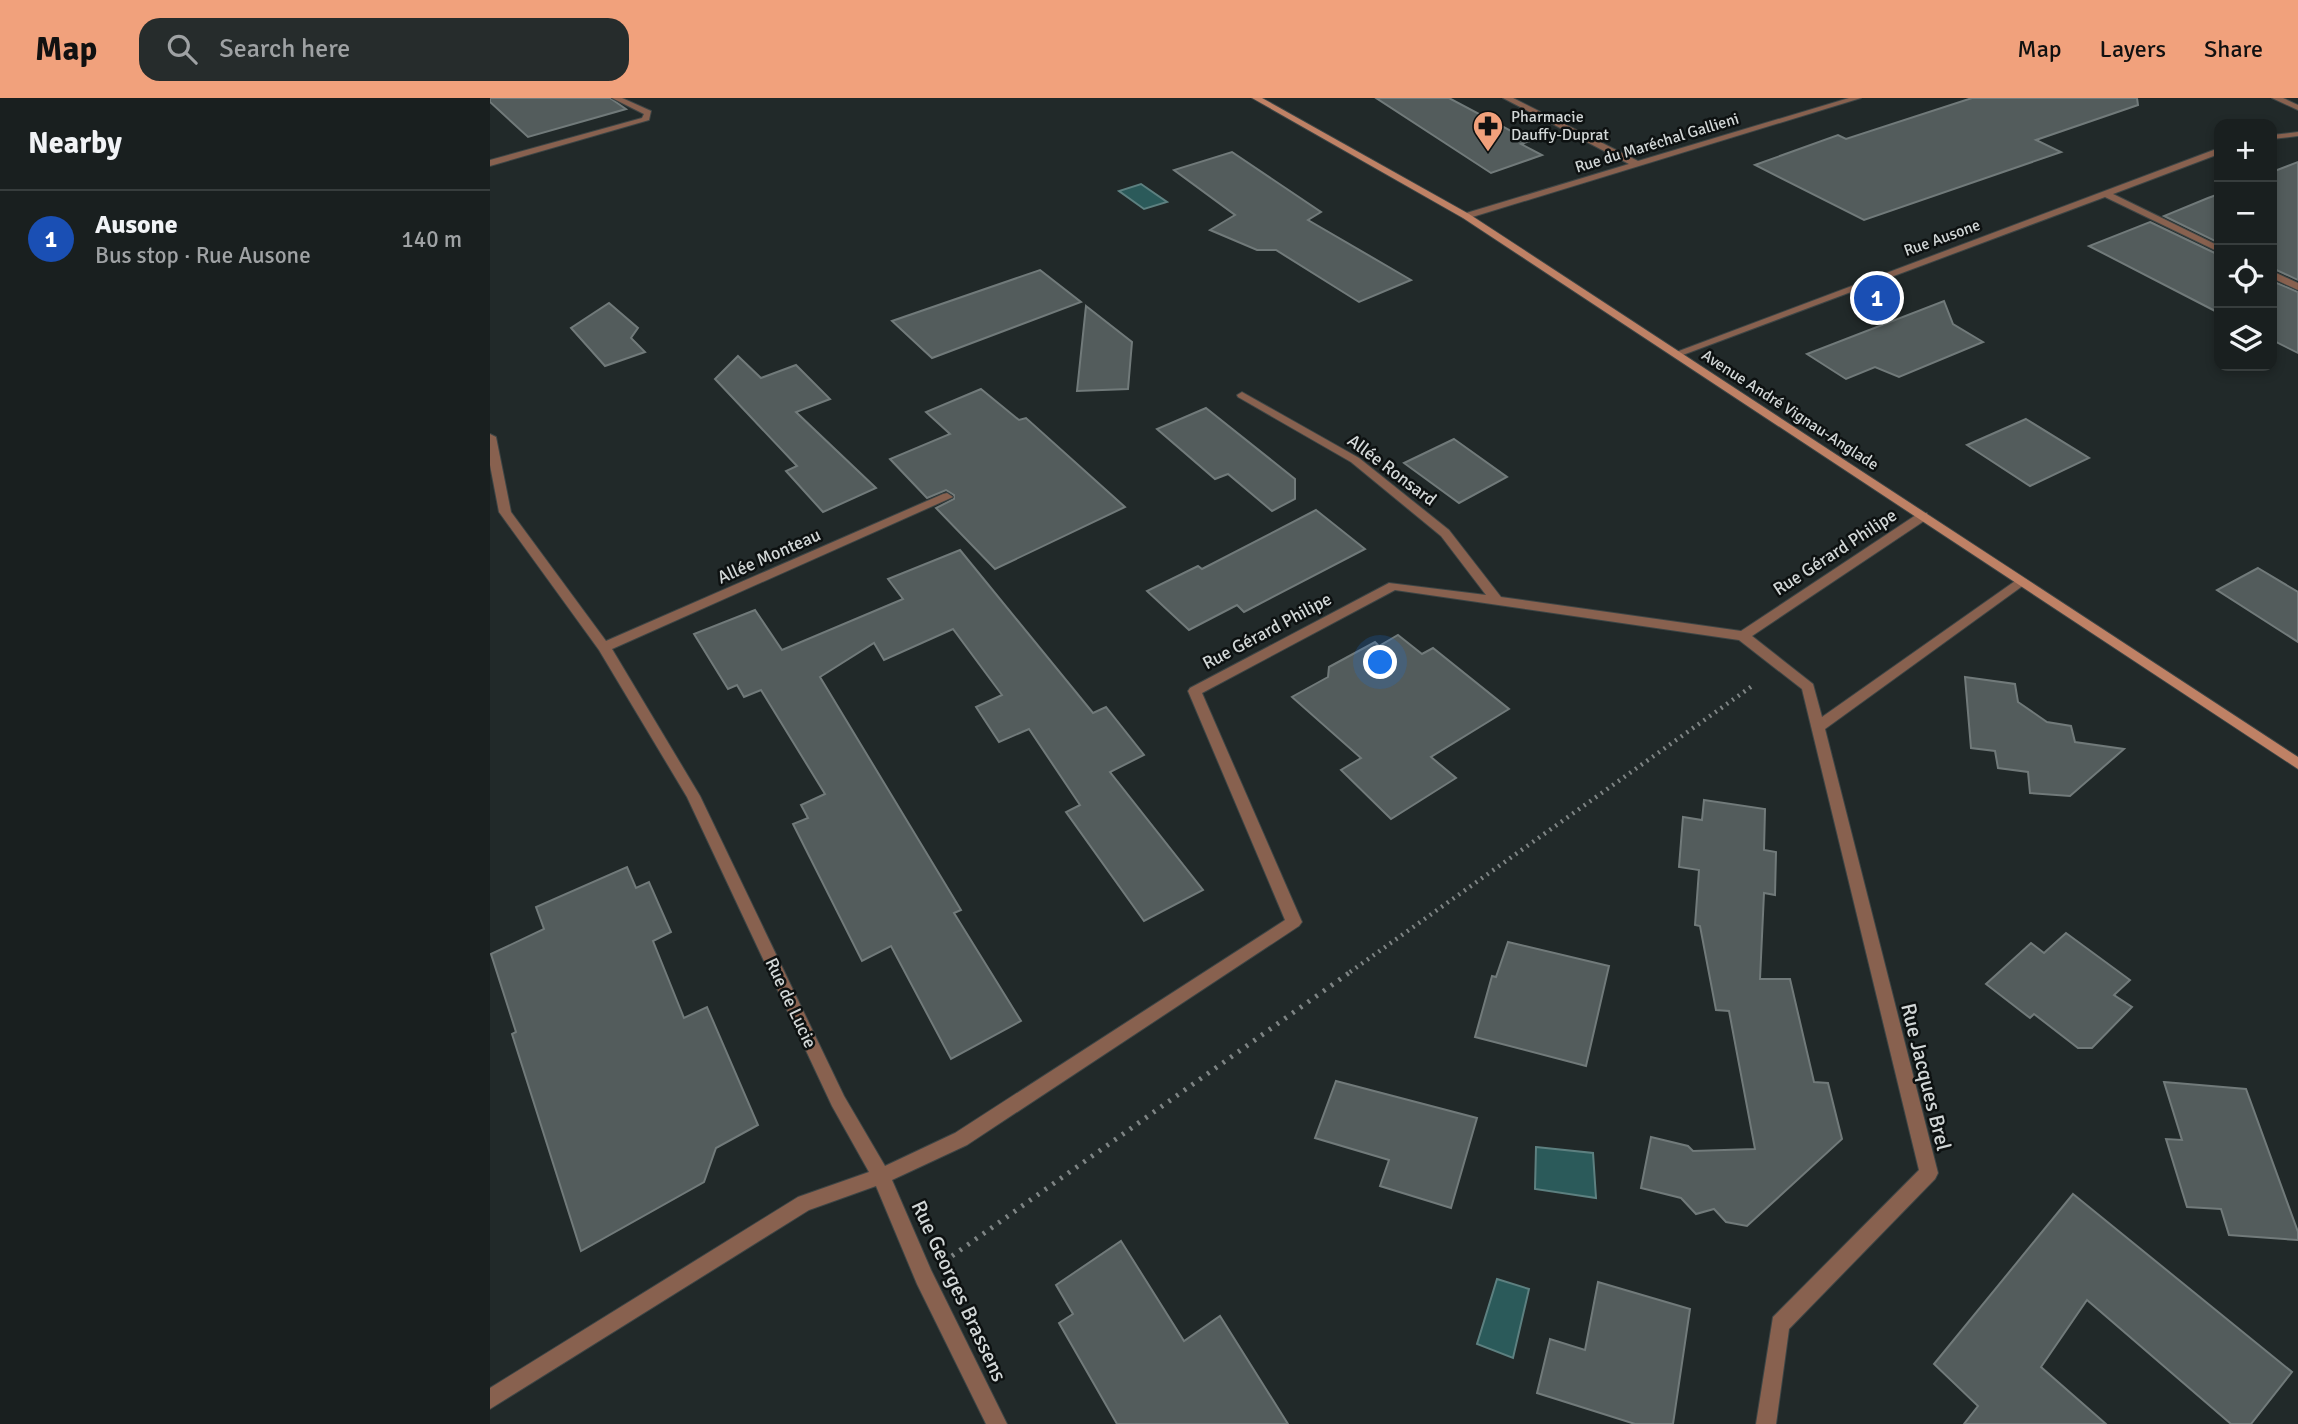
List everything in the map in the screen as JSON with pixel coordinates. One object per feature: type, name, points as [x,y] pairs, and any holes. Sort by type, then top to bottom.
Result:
[{"type":"street","points":[[490,163],[645,120],[648,113],[616,98]]},
{"type":"street","name":"Avenue André Vignau-Anglade","points":[[1256,98],[1466,216],[2298,764]]},
{"type":"street","points":[[1507,98],[1636,164]]},
{"type":"street","name":"Rue du Maréchal Gallieni","points":[[1466,216],[1857,98]]},
{"type":"street","points":[[2276,98],[2298,108]]},
{"type":"street","points":[[2277,136],[2298,134]]},
{"type":"street","name":"Rue Ausone","points":[[1676,354],[2214,153]]},
{"type":"street","points":[[2106,194],[2214,246]]},
{"type":"street","points":[[2277,276],[2298,287]]},
{"type":"street","name":"Allée Ronsard","points":[[1242,395],[1355,460],[1446,533],[1497,601]]},
{"type":"street","name":"Rue de Lucie","points":[[490,437],[505,512],[604,647],[694,796],[838,1101],[881,1176]]},
{"type":"street","name":"Allée Monteau","points":[[604,647],[947,497]]},
{"type":"street","name":"Rue Gérard Philipe","points":[[881,1176],[961,1139],[1294,922],[1195,691],[1393,586],[1743,636],[1923,516]]},
{"type":"street","points":[[1817,728],[2022,582]]},
{"type":"street","name":"Rue Jacques Brel","points":[[1743,636],[1808,687],[1928,1173],[1780,1324],[1766,1424]]},
{"type":"street","points":[[490,1399],[804,1203],[881,1176]]},
{"type":"street","name":"Rue Georges Brassens","points":[[881,1176],[924,1276],[997,1424]]},
{"type":"path","points":[[924,1276],[1781,665]]},
{"type":"water","points":[[1141,184],[1167,202],[1144,209],[1119,191]]},
{"type":"water","points":[[1536,1147],[1593,1153],[1596,1198],[1535,1189]]},
{"type":"water","points":[[1497,1279],[1529,1289],[1513,1358],[1477,1344]]},
{"type":"building","points":[[490,98],[610,98],[626,109],[528,137],[490,102]]},
{"type":"building","points":[[1376,98],[1449,98],[1530,141],[1521,144],[1542,155],[1491,173]]},
{"type":"building","points":[[1972,98],[2137,98],[2138,105],[2036,140],[2061,152],[1864,220],[1755,165],[1838,135],[1846,139]]},
{"type":"building","points":[[1232,152],[1321,212],[1308,220],[1411,280],[1359,302],[1276,250],[1257,250],[1210,230],[1235,215],[1174,170]]},
{"type":"building","points":[[2298,162],[2298,280],[2277,270],[2277,170]]},
{"type":"building","points":[[2214,196],[2214,241],[2164,216]]},
{"type":"building","points":[[2150,222],[2214,253],[2214,310],[2089,246]]},
{"type":"building","points":[[1040,270],[1081,302],[932,358],[892,321]]},
{"type":"building","points":[[2277,283],[2298,292],[2298,353],[2277,342]]},
{"type":"building","points":[[1944,301],[1953,324],[1983,342],[1899,377],[1875,367],[1846,379],[1807,354]]},
{"type":"building","points":[[609,303],[638,328],[631,338],[645,352],[605,366],[571,328]]},
{"type":"building","points":[[1086,306],[1132,342],[1128,389],[1077,391]]},
{"type":"building","points":[[738,356],[761,378],[796,365],[830,399],[796,412],[876,488],[823,512],[786,471],[797,466],[715,379]]},
{"type":"building","points":[[981,389],[1019,420],[1026,418],[1125,507],[995,569],[936,508],[954,499],[954,495],[946,490],[927,498],[890,459],[950,434],[926,412]]},
{"type":"building","points":[[1206,408],[1295,479],[1295,499],[1272,511],[1228,474],[1215,479],[1157,429]]},
{"type":"building","points":[[2026,419],[2089,458],[2030,486],[1967,445]]},
{"type":"building","points":[[1454,439],[1507,477],[1459,503],[1404,463]]},
{"type":"building","points":[[1316,510],[1365,549],[1244,612],[1237,605],[1189,630],[1147,591],[1198,566],[1202,569]]},
{"type":"building","points":[[960,550],[1093,713],[1106,707],[1144,755],[1110,772],[1203,890],[1144,921],[1066,812],[1080,805],[1029,729],[999,742],[976,707],[1002,695],[953,629],[884,660],[874,643],[820,677],[961,910],[954,913],[1021,1021],[951,1059],[891,946],[862,961],[793,824],[808,818],[801,805],[825,794],[761,690],[744,697],[737,685],[728,689],[694,634],[755,610],[782,650],[903,599],[888,579]]},
{"type":"building","points":[[2258,568],[2298,592],[2298,642],[2217,590]]},
{"type":"building","points":[[1398,635],[1422,654],[1433,648],[1509,709],[1431,757],[1456,778],[1391,819],[1341,770],[1361,758],[1292,697],[1328,677],[1329,667],[1375,642],[1379,646]]},
{"type":"building","points":[[1965,677],[2015,684],[2018,702],[2047,722],[2071,726],[2075,742],[2124,749],[2070,796],[2030,793],[2028,772],[1998,768],[1995,751],[1971,748]]},
{"type":"building","points":[[1704,800],[1765,809],[1764,850],[1776,852],[1775,895],[1764,893],[1760,979],[1790,979],[1814,1082],[1828,1083],[1842,1139],[1747,1226],[1726,1222],[1714,1209],[1696,1214],[1681,1198],[1641,1188],[1651,1137],[1688,1146],[1693,1151],[1755,1149],[1729,1011],[1716,1010],[1700,926],[1695,925],[1699,870],[1679,867],[1683,817],[1702,820]]},
{"type":"building","points":[[627,867],[636,888],[649,882],[671,932],[653,941],[684,1018],[707,1007],[758,1125],[716,1148],[704,1182],[581,1251],[512,1034],[516,1032],[491,954],[544,929],[536,907]]},
{"type":"building","points":[[2066,933],[2130,980],[2114,995],[2132,1007],[2092,1048],[2078,1048],[2034,1014],[2030,1018],[1986,984],[2031,943],[2044,953]]},
{"type":"building","points":[[1508,942],[1609,966],[1586,1066],[1475,1037],[1492,976],[1496,977]]},
{"type":"building","points":[[1336,1081],[1477,1118],[1451,1208],[1380,1186],[1389,1160],[1315,1138]]},
{"type":"building","points":[[2164,1082],[2246,1089],[2298,1232],[2298,1240],[2229,1235],[2221,1209],[2187,1207],[2166,1139],[2182,1140]]},
{"type":"building","points":[[2073,1194],[2292,1372],[2251,1424],[2231,1424],[2087,1300],[2041,1367],[2106,1424],[1964,1424],[1978,1406],[1934,1364]]},
{"type":"building","points":[[1121,1241],[1184,1341],[1220,1316],[1288,1424],[1117,1424],[1059,1323],[1073,1314],[1056,1285]]},
{"type":"building","points":[[1598,1282],[1690,1309],[1673,1424],[1635,1424],[1537,1393],[1550,1339],[1585,1350]]},
{"type":"place","name":"Pharmacie Dauffy-Duprat","points":[[1488,153]]},
{"type":"place","name":"Ausone","points":[[1877,298]]}]
